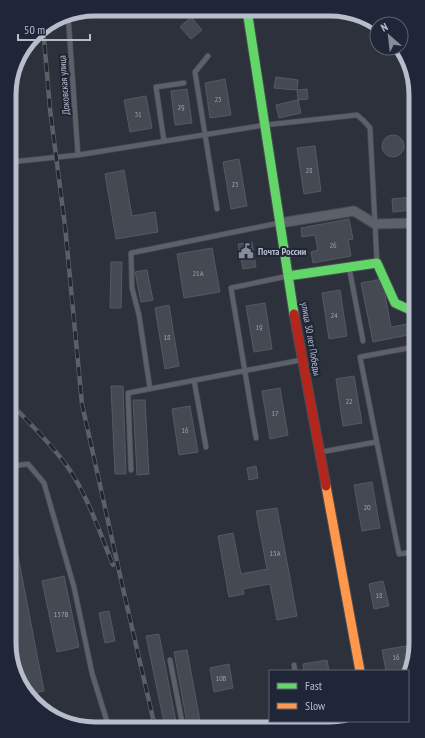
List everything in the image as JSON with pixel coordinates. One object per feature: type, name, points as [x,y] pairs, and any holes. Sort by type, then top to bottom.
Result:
[{"type":"street","name":"улица 30 лет Победы","points":[[249,16],[288,276],[360,670]]},
{"type":"street","points":[[280,223],[354,211],[375,224],[409,223]]},
{"type":"street","points":[[288,276],[377,263],[395,303],[409,309]]},
{"type":"lane","name":"Доковская улица","points":[[68,21],[78,155]]},
{"type":"lane","points":[[208,56],[195,72],[217,209]]},
{"type":"lane","points":[[164,141],[156,87],[184,83]]},
{"type":"lane","points":[[16,161],[78,155],[265,125],[357,115],[370,128],[377,263]]},
{"type":"lane","points":[[150,388],[139,315],[132,288],[131,253],[280,223]]},
{"type":"lane","points":[[348,267],[363,341]]},
{"type":"lane","points":[[256,438],[231,288],[288,276]]},
{"type":"lane","points":[[409,348],[360,357],[399,554],[409,553]]},
{"type":"lane","points":[[131,470],[128,393],[303,360]]},
{"type":"lane","points":[[194,380],[206,447]]},
{"type":"lane","points":[[320,452],[376,442]]},
{"type":"lane","points":[[16,466],[28,464],[44,483],[74,587],[92,673],[107,722]]},
{"type":"lane","points":[[170,660],[182,722]]},
{"type":"lane","points":[[294,665],[295,670]]},
{"type":"building","points":[[191,17],[202,30],[191,39],[180,27]]},
{"type":"building","points":[[276,77],[298,80],[297,90],[274,88]]},
{"type":"building","points":[[225,79],[231,115],[210,118],[205,83]]},
{"type":"building","points":[[187,89],[192,123],[175,125],[171,91]]},
{"type":"building","points":[[307,89],[308,99],[298,100],[297,90]]},
{"type":"building","points":[[146,96],[152,128],[130,132],[124,100]]},
{"type":"building","points":[[298,100],[301,113],[279,118],[276,105]]},
{"type":"building","points":[[393,135],[401,138],[404,146],[401,154],[393,157],[385,154],[382,146],[385,138]]},
{"type":"building","points":[[315,146],[321,191],[304,194],[297,148]]},
{"type":"building","points":[[239,159],[247,206],[231,209],[223,162]]},
{"type":"building","points":[[124,170],[132,216],[155,212],[158,232],[116,239],[105,174]]},
{"type":"building","points":[[409,197],[409,210],[393,212],[392,199]]},
{"type":"building","points":[[349,219],[353,239],[348,240],[351,256],[313,263],[311,252],[318,250],[315,235],[302,237],[301,228]]},
{"type":"building","points":[[252,242],[256,267],[243,269],[238,244]]},
{"type":"building","points":[[212,248],[220,292],[184,298],[177,254]]},
{"type":"building","points":[[111,262],[122,262],[121,308],[110,308]]},
{"type":"building","points":[[147,270],[153,300],[141,302],[135,272]]},
{"type":"building","points":[[408,276],[409,276],[409,293],[407,293]]},
{"type":"building","points":[[382,279],[391,327],[409,324],[409,335],[373,342],[361,283]]},
{"type":"building","points":[[340,290],[347,336],[329,339],[322,293]]},
{"type":"building","points":[[265,303],[272,349],[254,352],[246,306]]},
{"type":"building","points":[[169,305],[179,366],[165,369],[155,308]]},
{"type":"building","points":[[354,376],[362,423],[343,426],[336,379]]},
{"type":"building","points":[[111,386],[123,386],[126,474],[115,474]]},
{"type":"building","points":[[280,388],[288,435],[270,439],[262,391]]},
{"type":"building","points":[[133,400],[145,400],[149,474],[137,475]]},
{"type":"building","points":[[190,406],[198,452],[179,455],[172,409]]},
{"type":"building","points":[[256,466],[258,478],[249,480],[247,468]]},
{"type":"building","points":[[372,482],[380,528],[362,531],[354,485]]},
{"type":"building","points":[[277,508],[297,616],[277,620],[270,584],[243,589],[244,594],[229,597],[218,536],[233,533],[241,574],[267,569],[256,511]]},
{"type":"building","points":[[16,546],[44,691],[34,693],[29,687],[20,669],[16,649]]},
{"type":"building","points":[[64,576],[79,647],[57,652],[42,581]]},
{"type":"building","points":[[383,581],[389,606],[374,609],[369,584]]},
{"type":"building","points":[[109,611],[115,641],[105,643],[99,613]]},
{"type":"building","points":[[159,634],[176,722],[164,722],[146,636]]},
{"type":"building","points":[[406,646],[408,655],[404,670],[386,670],[382,650]]},
{"type":"building","points":[[187,650],[200,721],[187,722],[174,652]]},
{"type":"building","points":[[327,660],[329,670],[304,670],[303,664]]},
{"type":"building","points":[[229,664],[233,688],[214,692],[210,668]]},
{"type":"railway","points":[[44,35],[50,109],[65,226],[82,404],[154,722]]},
{"type":"railway","points":[[16,409],[48,442],[74,477],[93,514],[113,565]]},
{"type":"traffic: fast","points":[[248,16],[294,314]]},
{"type":"traffic: fast","points":[[288,276],[377,263],[395,303],[409,309]]},
{"type":"traffic: slow","points":[[326,486],[360,670]]},
{"type":"traffic: jam","points":[[294,314],[326,486]]},
{"type":"place","name":"Почта России","points":[[246,251]]}]
